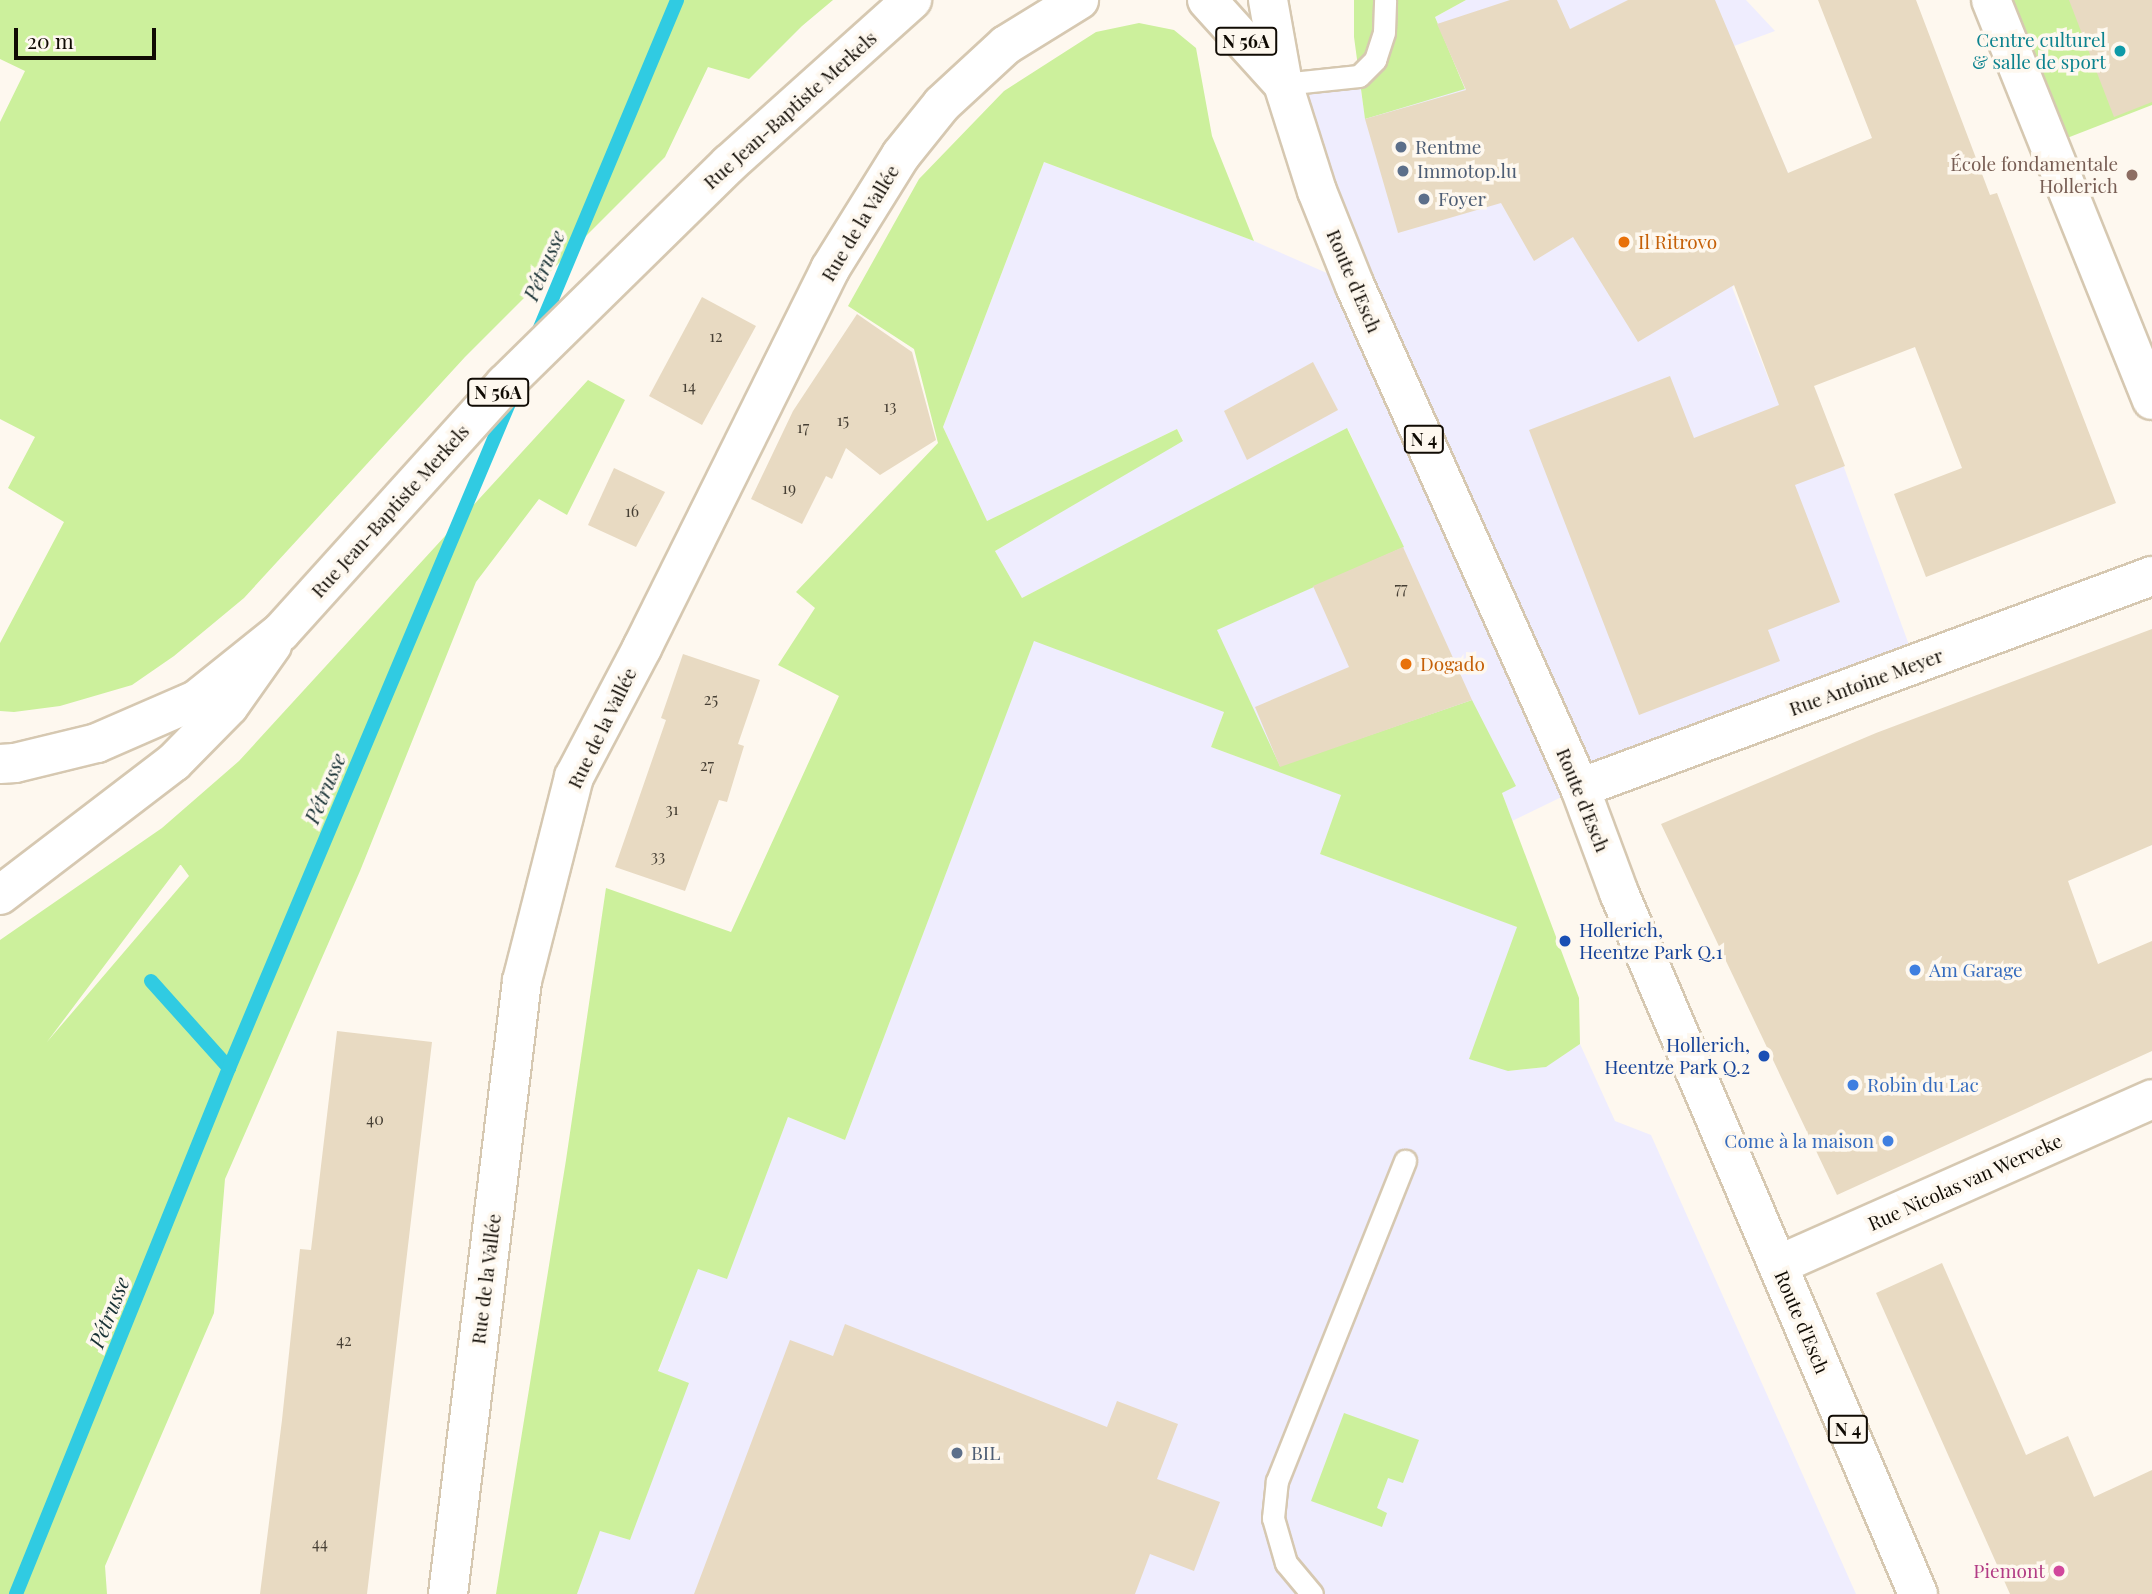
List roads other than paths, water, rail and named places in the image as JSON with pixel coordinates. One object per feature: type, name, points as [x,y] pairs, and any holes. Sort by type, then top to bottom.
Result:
[{"type":"main road","name":"Rue Jean-Baptiste Merkels","points":[[0,764],[15,763],[97,743],[196,700],[281,632],[505,384],[729,164],[912,0]]},
{"type":"main road","name":"Rue de la Vallée","points":[[448,1594],[522,981],[574,777],[642,648],[830,269],[901,155],[942,104],[1006,45],[1079,0]]},
{"type":"main road","name":"N 56A","points":[[1208,0],[1283,84]]},
{"type":"main road","name":"Route d'Esch","points":[[1268,0],[1283,84],[1317,191],[1355,286],[1580,788],[1619,893],[1918,1594]]},
{"type":"main road","name":"N 4","points":[[1283,84],[1294,0]]},
{"type":"main road","points":[[1991,0],[2152,400]]},
{"type":"main road","name":"Rue Antoine Meyer","points":[[1580,788],[2152,576]]},
{"type":"main road","points":[[0,895],[174,762],[229,706],[281,632]]},
{"type":"main road","name":"Rue Nicolas van Werveke","points":[[1778,1265],[2152,1099]]},
{"type":"lane","points":[[1283,84],[1359,76],[1375,60],[1384,32],[1385,0]]},
{"type":"lane","points":[[1312,1594],[1286,1563],[1273,1518],[1277,1481],[1405,1161]]},
{"type":"waterway","name":"Pétrusse","points":[[537,335],[677,0]]},
{"type":"waterway","name":"Pétrusse","points":[[16,1594],[229,1068],[512,396]]},
{"type":"waterway","points":[[151,981],[229,1068]]},
{"type":"place","name":"Centre culturel & salle de sport","points":[[2120,51]]},
{"type":"place","name":"Rentme","points":[[1401,147]]},
{"type":"place","name":"Immotop.lu","points":[[1403,171]]},
{"type":"place","name":"École fondamentale Hollerich","points":[[2132,175]]},
{"type":"place","name":"Foyer","points":[[1424,199]]},
{"type":"place","name":"Il Ritrovo","points":[[1624,242]]},
{"type":"place","name":"Dogado","points":[[1406,664]]},
{"type":"place","name":"Hollerich, Heentze Park Q.1","points":[[1565,941]]},
{"type":"place","name":"Am Garage","points":[[1915,970]]},
{"type":"place","name":"Hollerich, Heentze Park Q.2","points":[[1764,1056]]},
{"type":"place","name":"Robin du Lac","points":[[1853,1085]]},
{"type":"place","name":"Come à la maison","points":[[1888,1141]]},
{"type":"place","name":"BIL","points":[[957,1453]]},
{"type":"place","name":"Piemont","points":[[2059,1571]]}]
